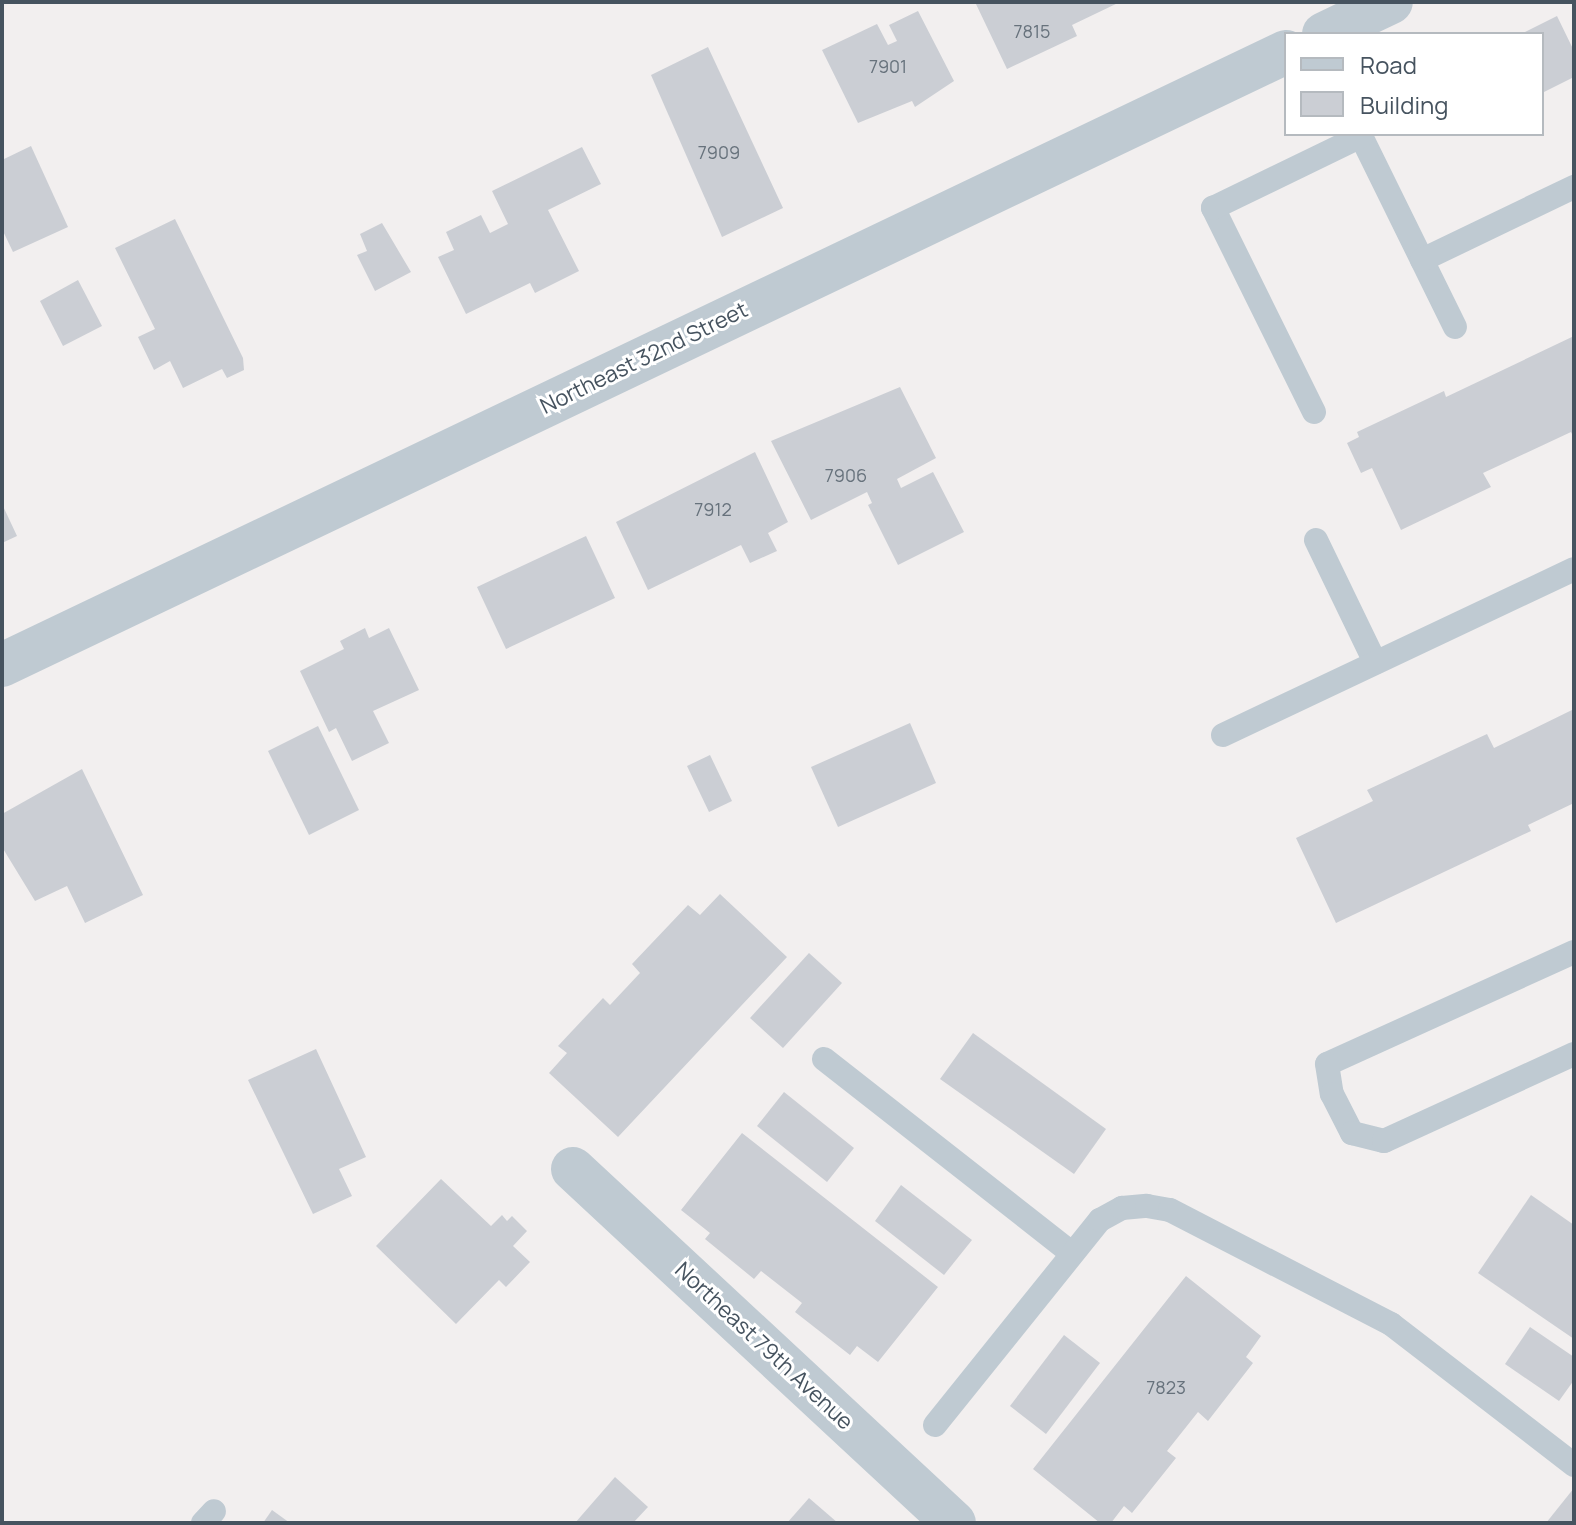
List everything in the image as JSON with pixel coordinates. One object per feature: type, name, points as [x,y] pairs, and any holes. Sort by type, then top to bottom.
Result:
[{"type":"street","points":[[1328,32],[1391,2]]},
{"type":"street","name":"Northeast 32nd Street","points":[[2,665],[1284,53]]},
{"type":"street","name":"Northeast 79th Avenue","points":[[573,1169],[954,1523]]},
{"type":"lane","points":[[1314,412],[1213,208],[1358,136]]},
{"type":"lane","points":[[1360,136],[1455,327]]},
{"type":"lane","points":[[1422,260],[1574,187]]},
{"type":"lane","points":[[1316,540],[1375,662]]},
{"type":"lane","points":[[1223,735],[1574,569]]},
{"type":"lane","points":[[1574,952],[1327,1064],[1332,1094],[1352,1133],[1384,1141],[1574,1054]]},
{"type":"lane","points":[[824,1059],[1071,1253]]},
{"type":"lane","points":[[935,1425],[1100,1220],[1122,1208],[1170,1210],[1391,1324],[1574,1465]]},
{"type":"building","points":[[975,2],[1120,2],[1072,25],[1077,36],[1007,69]]},
{"type":"building","points":[[918,11],[954,81],[915,107],[912,101],[858,123],[822,50],[877,24],[888,45],[897,41],[889,25]]},
{"type":"building","points":[[1557,16],[1574,51],[1574,77],[1544,92],[1544,32],[1525,32]]},
{"type":"building","points":[[708,47],[783,208],[722,237],[651,75]]},
{"type":"building","points":[[31,146],[68,227],[13,252],[2,229],[2,160]]},
{"type":"building","points":[[582,147],[601,184],[548,210],[579,271],[535,293],[530,283],[466,314],[438,257],[454,250],[446,232],[481,215],[490,233],[508,224],[492,191]]},
{"type":"building","points":[[175,219],[243,358],[244,370],[227,378],[222,369],[183,388],[170,361],[154,370],[138,337],[155,329],[115,248]]},
{"type":"building","points":[[382,223],[411,272],[375,291],[357,255],[367,251],[360,234]]},
{"type":"building","points":[[78,280],[102,326],[63,346],[40,301]]},
{"type":"building","points":[[1574,336],[1574,438],[1571,432],[1483,473],[1491,487],[1401,530],[1372,468],[1361,473],[1347,443],[1359,437],[1357,432],[1444,391],[1446,397]]},
{"type":"building","points":[[900,387],[936,458],[897,479],[901,488],[933,472],[964,532],[898,565],[868,505],[872,503],[867,492],[811,520],[771,441]]},
{"type":"building","points":[[755,452],[788,522],[768,533],[777,551],[750,563],[741,545],[648,590],[616,522]]},
{"type":"building","points":[[2,504],[17,536],[2,543]]},
{"type":"building","points":[[586,536],[615,598],[506,649],[477,587]]},
{"type":"building","points":[[365,628],[369,638],[389,628],[419,690],[373,711],[389,743],[352,761],[336,728],[329,732],[300,671],[344,649],[340,641]]},
{"type":"building","points":[[1574,709],[1574,803],[1528,825],[1531,831],[1336,923],[1296,838],[1373,801],[1367,790],[1487,734],[1494,748]]},
{"type":"building","points":[[910,723],[936,783],[838,827],[811,767]]},
{"type":"building","points":[[318,726],[359,810],[309,835],[268,751]]},
{"type":"building","points":[[710,755],[732,801],[709,812],[687,766]]},
{"type":"building","points":[[82,769],[143,895],[85,923],[67,886],[35,901],[2,847],[2,814]]},
{"type":"building","points":[[720,894],[787,957],[618,1137],[549,1073],[567,1053],[558,1046],[603,998],[610,1005],[640,973],[632,964],[688,905],[700,915]]},
{"type":"building","points":[[809,953],[842,983],[783,1048],[750,1018]]},
{"type":"building","points":[[973,1033],[1106,1129],[1074,1174],[940,1079]]},
{"type":"building","points":[[316,1049],[366,1157],[339,1169],[352,1196],[313,1214],[248,1080]]},
{"type":"building","points":[[784,1092],[854,1148],[827,1182],[757,1126]]},
{"type":"building","points":[[742,1133],[938,1287],[878,1362],[857,1346],[850,1355],[795,1312],[802,1303],[761,1271],[754,1279],[705,1239],[710,1233],[681,1210]]},
{"type":"building","points":[[441,1179],[491,1226],[502,1215],[507,1221],[512,1216],[527,1231],[513,1246],[530,1262],[506,1287],[499,1280],[456,1324],[376,1246]]},
{"type":"building","points":[[901,1185],[972,1240],[944,1275],[875,1221]]},
{"type":"building","points":[[1531,1195],[1574,1225],[1574,1339],[1478,1273]]},
{"type":"building","points":[[1186,1276],[1261,1336],[1246,1357],[1253,1363],[1208,1421],[1198,1412],[1167,1451],[1176,1458],[1132,1513],[1124,1506],[1111,1523],[1100,1523],[1033,1469]]},
{"type":"building","points":[[1530,1327],[1574,1357],[1574,1380],[1559,1401],[1505,1364]]},
{"type":"building","points":[[1064,1335],[1100,1363],[1046,1434],[1010,1406]]},
{"type":"building","points":[[615,1477],[648,1507],[633,1523],[575,1523]]},
{"type":"building","points":[[1574,1488],[1574,1523],[1546,1523]]},
{"type":"building","points":[[809,1498],[838,1523],[787,1523]]},
{"type":"building","points":[[272,1510],[290,1523],[263,1523]]}]
